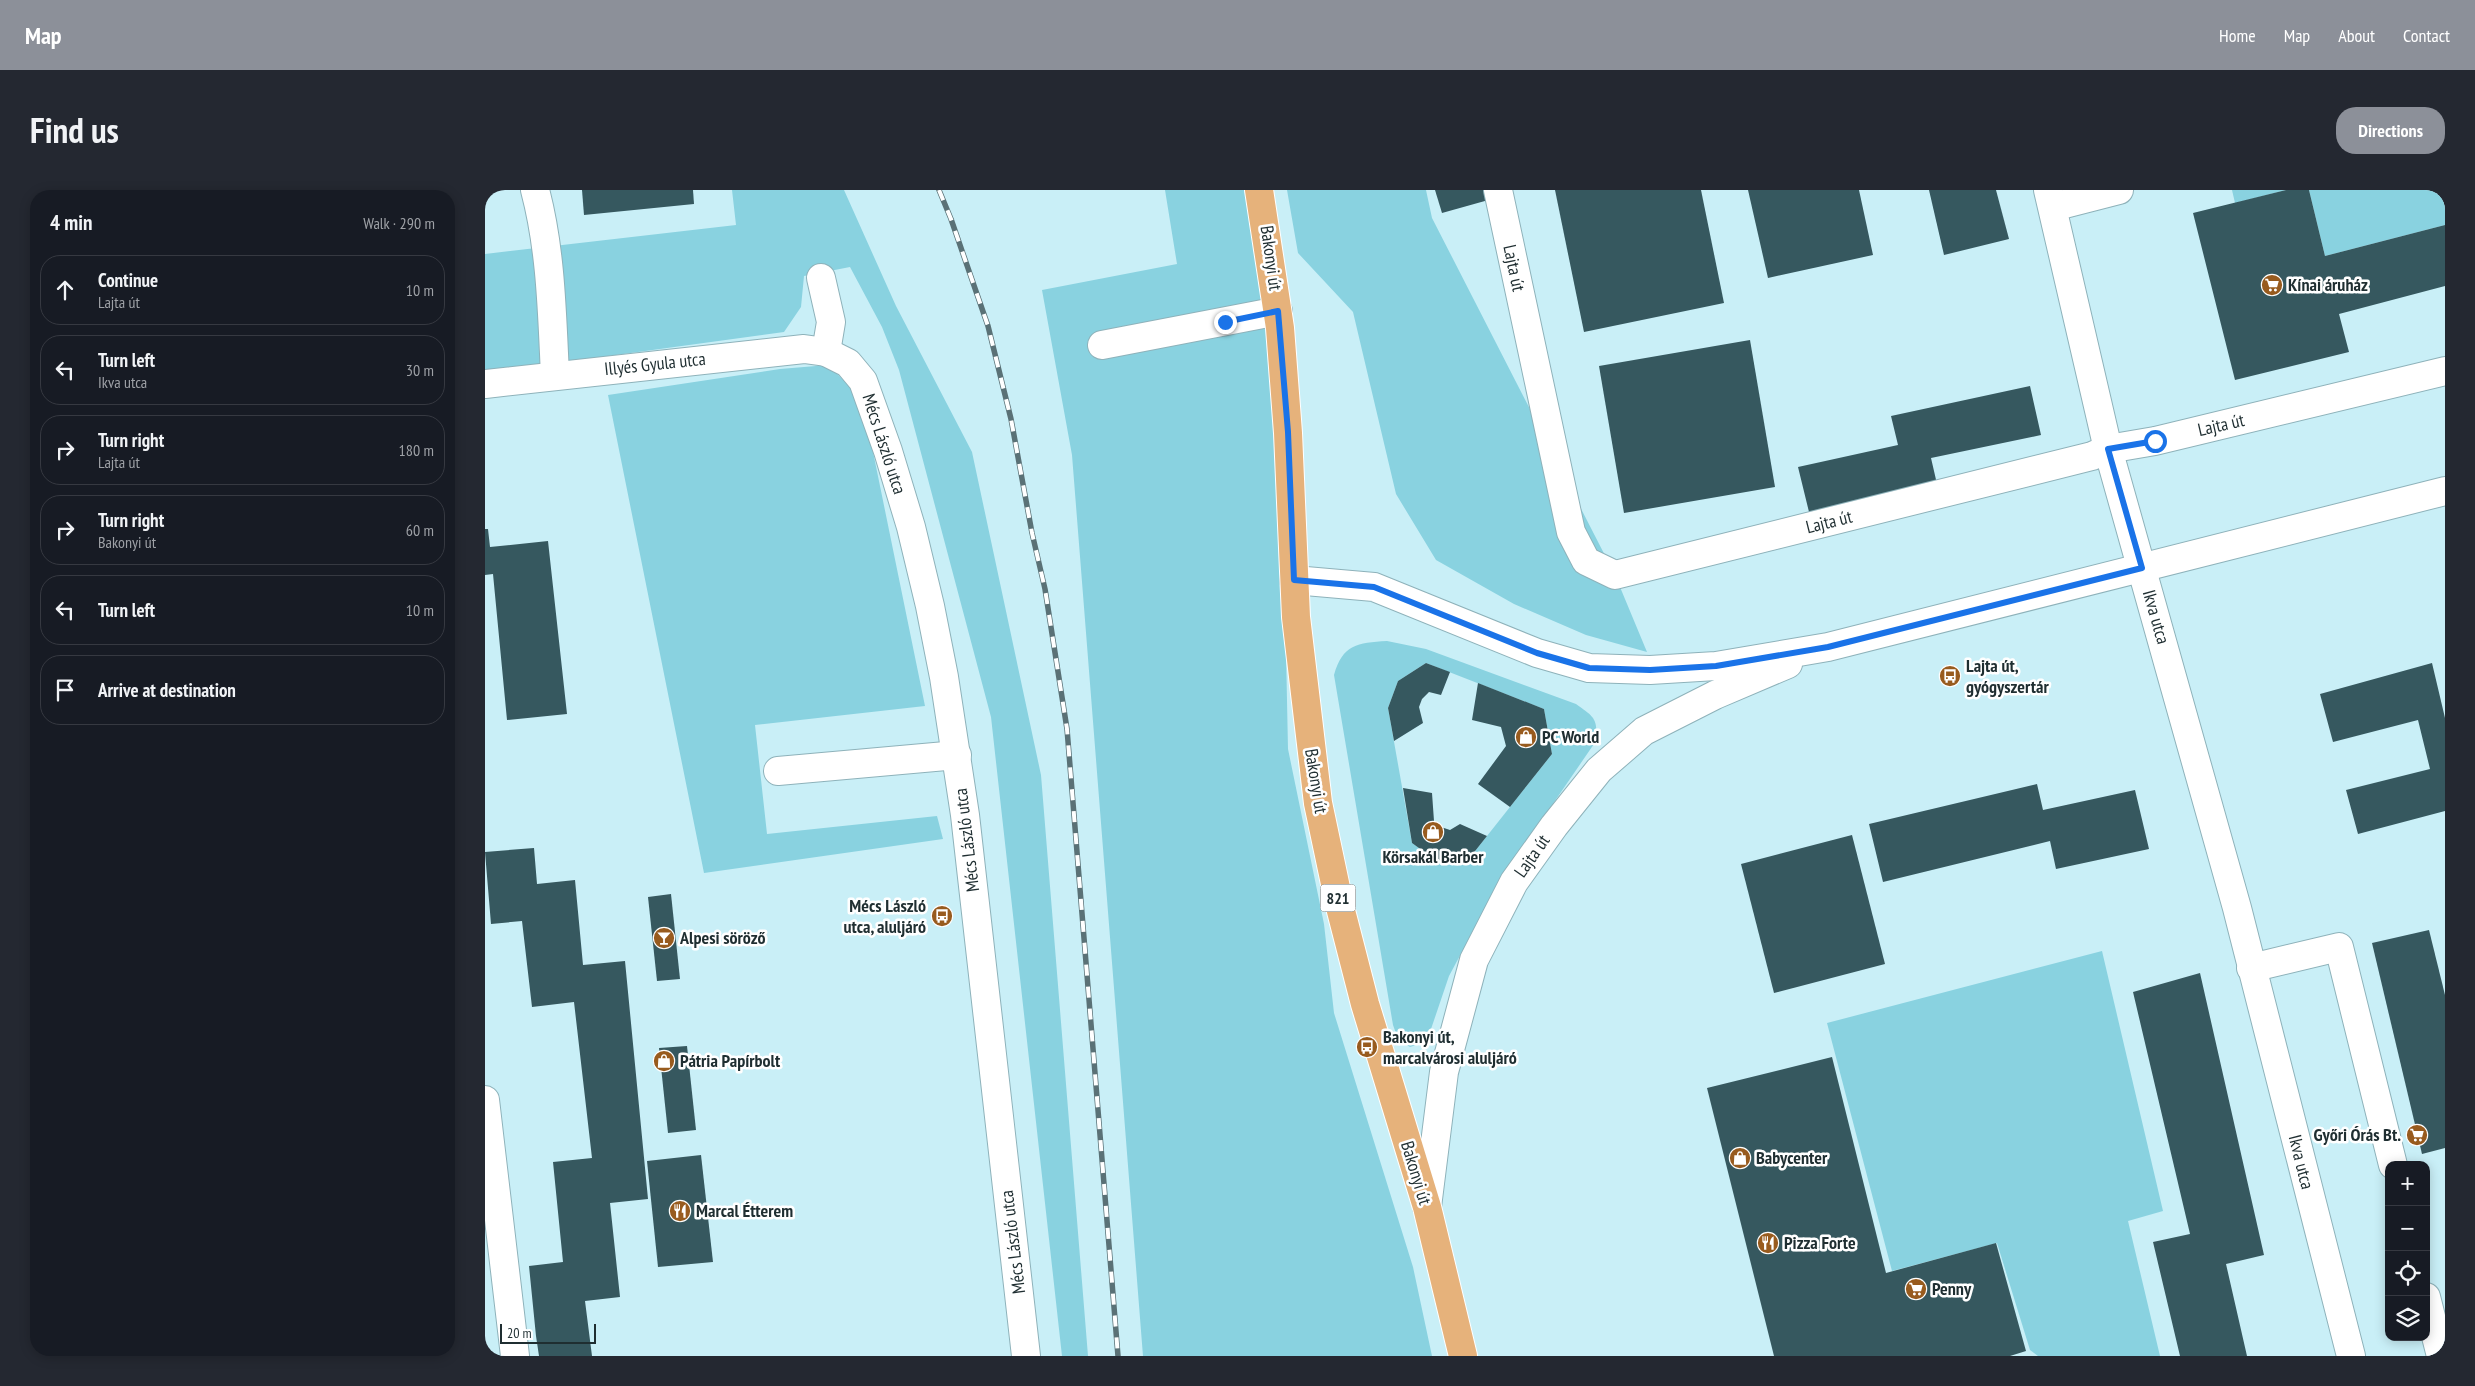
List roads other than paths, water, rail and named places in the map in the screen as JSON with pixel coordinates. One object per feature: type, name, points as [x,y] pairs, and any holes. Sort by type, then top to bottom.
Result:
[{"type":"main road","name":"Bakonyi út","points":[[1259,190],[1278,311],[1288,432],[1299,654],[1318,803],[1340,907],[1365,1004],[1427,1207],[1463,1356]]},
{"type":"street","points":[[535,190],[542,216],[552,304],[555,376]]},
{"type":"street","name":"Lajta út","points":[[1498,190],[1571,532],[1586,561],[1615,576],[2092,456],[2108,449],[2155,441],[2445,371]]},
{"type":"street","name":"Ikva utca","points":[[2119,190],[2050,198],[2108,449],[2219,844],[2351,1356]]},
{"type":"street","points":[[821,278],[831,322],[826,352]]},
{"type":"street","points":[[1102,345],[1278,311]]},
{"type":"street","name":"Illyés Gyula utca","points":[[485,384],[777,351],[804,349],[826,352]]},
{"type":"street","name":"Mécs László utca","points":[[826,352],[848,363],[863,381],[888,451],[911,527],[930,606],[957,755],[1027,1356]]},
{"type":"street","name":"Lajta út","points":[[1294,580],[1374,587],[1537,653],[1589,668],[1650,670],[1716,666],[1828,647],[2445,491]]},
{"type":"street","name":"Lajta út","points":[[1427,1207],[1444,1072],[1474,960],[1514,882],[1548,834],[1599,770],[1644,731],[1715,695],[1828,647]]},
{"type":"street","points":[[778,771],[957,755]]},
{"type":"street","points":[[2251,968],[2339,947],[2392,1161]]},
{"type":"street","points":[[485,1100],[515,1356]]},
{"type":"street","points":[[2430,1313],[2441,1356]]},
{"type":"railway","points":[[939,190],[988,326],[1011,419],[1032,533],[1045,589],[1067,729],[1118,1356]]},
{"type":"place","name":"Kínai áruház","points":[[2272,285]]},
{"type":"place","name":"Lajta út, gyógyszertár","points":[[1950,676]]},
{"type":"place","name":"PC World","points":[[1526,737]]},
{"type":"place","name":"Körsakál Barber","points":[[1433,832]]},
{"type":"place","name":"Mécs László utca, aluljáró","points":[[942,916]]},
{"type":"place","name":"Alpesi söröző","points":[[664,938]]},
{"type":"place","name":"Bakonyi út, marcalvárosi aluljáró","points":[[1367,1047]]},
{"type":"place","name":"Pátria Papírbolt","points":[[664,1061]]},
{"type":"place","name":"Győri Órás Bt.","points":[[2417,1135]]},
{"type":"place","name":"Babycenter","points":[[1740,1158]]},
{"type":"place","name":"Marcal Étterem","points":[[680,1211]]},
{"type":"place","name":"Pizza Forte","points":[[1768,1243]]},
{"type":"place","name":"Penny","points":[[1916,1289]]}]
